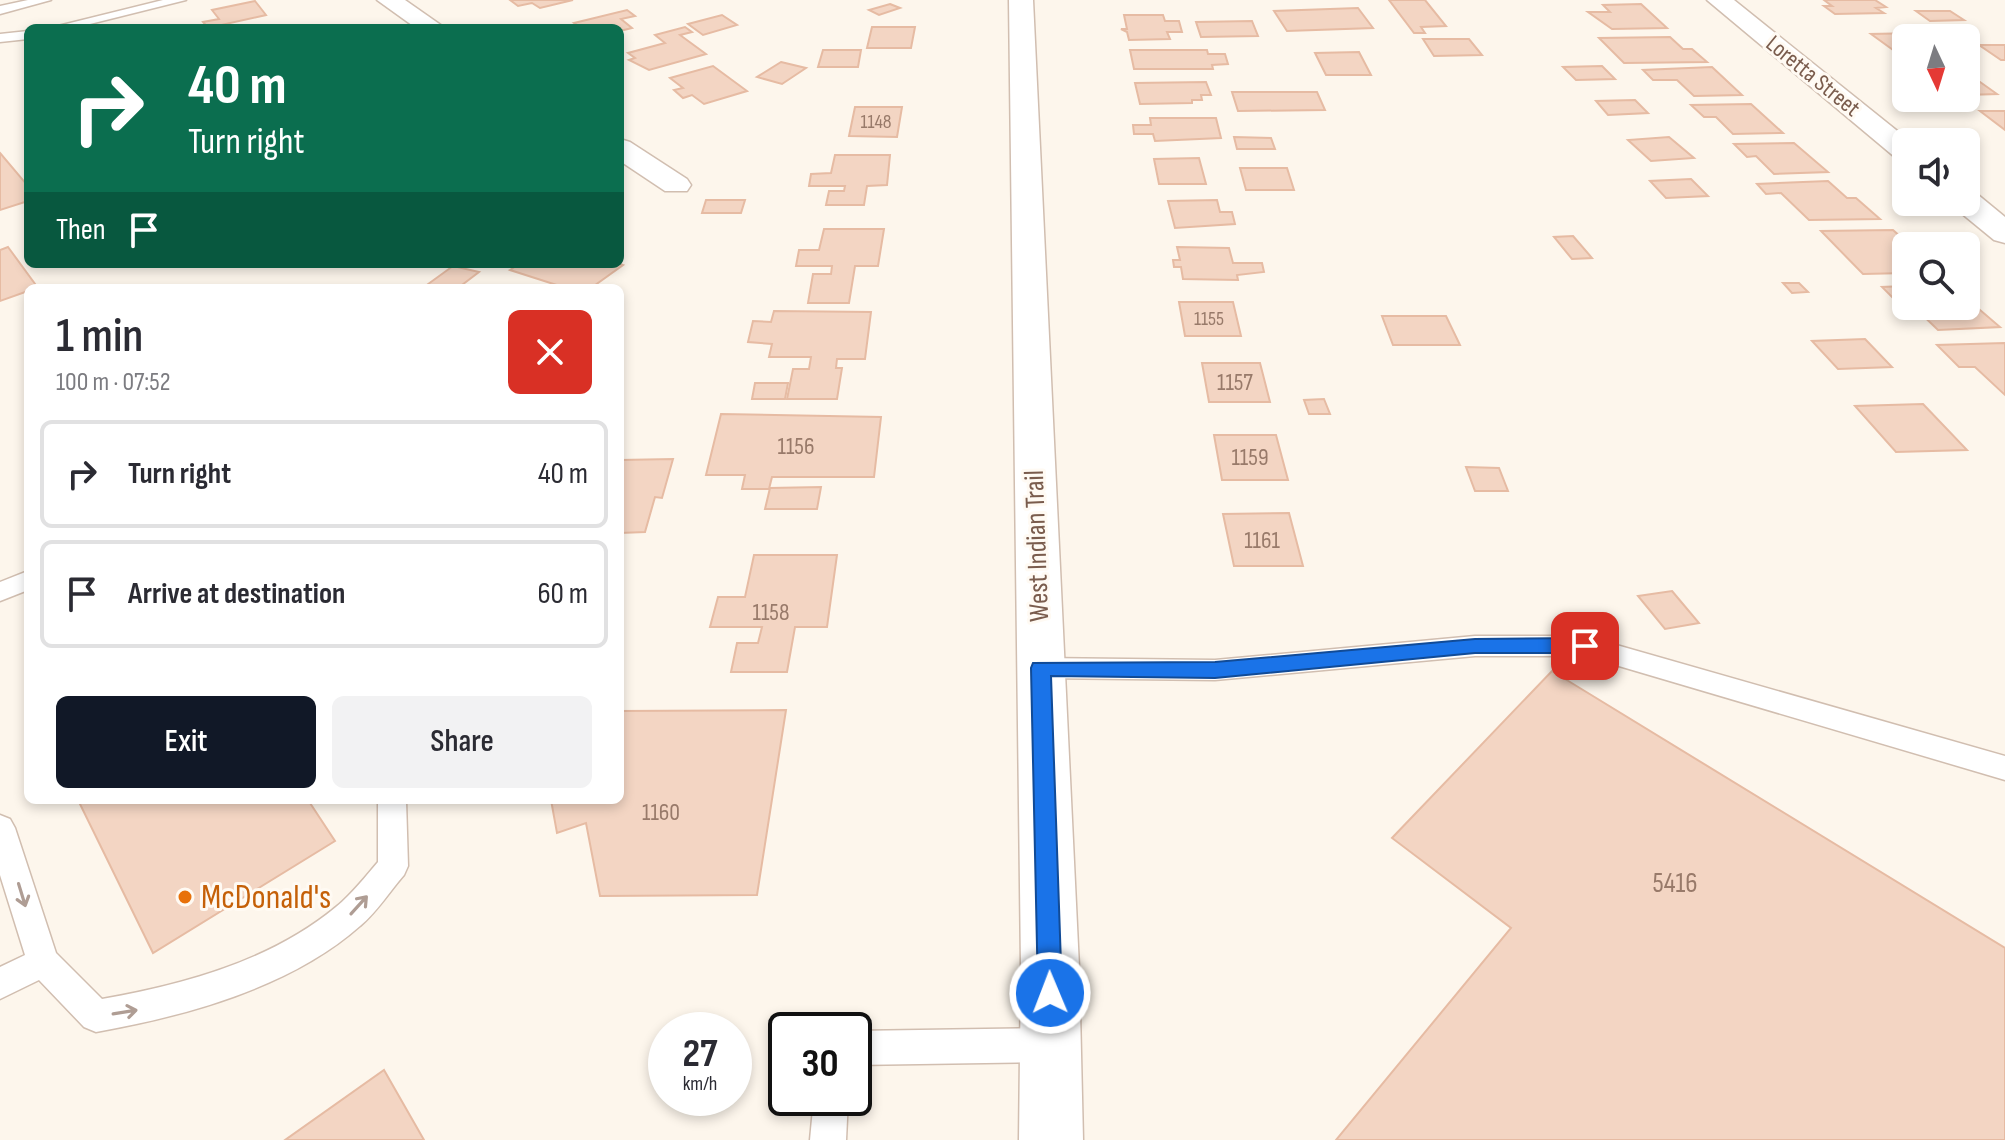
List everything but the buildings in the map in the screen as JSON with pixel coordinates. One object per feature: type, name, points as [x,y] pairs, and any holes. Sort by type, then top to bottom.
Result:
[{"type":"street","points":[[389,0],[427,24]]},
{"type":"street","name":"West Indian Trail","points":[[1021,0],[1051,1140]]},
{"type":"street","name":"Loretta Street","points":[[1719,0],[1892,141]]},
{"type":"street","points":[[624,151],[676,185]]},
{"type":"street","points":[[1980,212],[2005,233]]},
{"type":"lane","points":[[0,10],[45,0]]},
{"type":"lane","points":[[75,24],[180,0]]},
{"type":"lane","points":[[0,38],[24,35]]},
{"type":"lane","points":[[0,592],[24,582]]},
{"type":"lane","points":[[1040,668],[1215,670],[1475,646],[1585,646],[2005,768]]},
{"type":"lane","points":[[0,828],[43,962],[96,1016],[137,1010],[261,969],[344,921],[393,866],[392,804]]},
{"type":"lane","points":[[0,984],[43,962]]},
{"type":"lane","points":[[872,1048],[1050,1045]]},
{"type":"lane","points":[[828,1140],[830,1116]]},
{"type":"place","name":"McDonald's","points":[[185,897]]},
{"type":"route","points":[[1050,993],[1040,668],[1215,670],[1475,646],[1585,646]]}]
